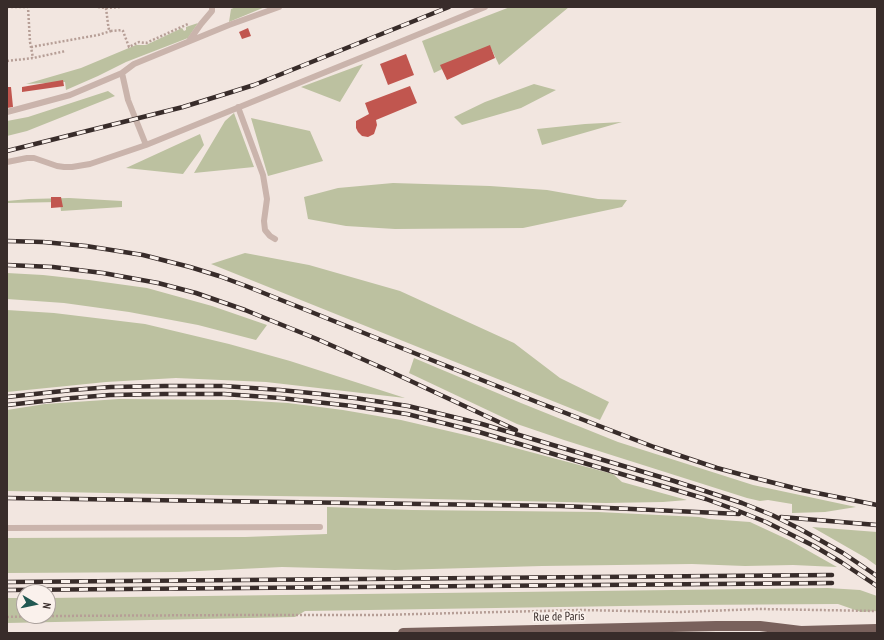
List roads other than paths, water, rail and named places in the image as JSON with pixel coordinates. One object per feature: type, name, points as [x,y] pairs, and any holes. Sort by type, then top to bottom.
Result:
[{"type":"main road","name":"Rue de Paris","points":[[403,633],[716,626],[760,626],[801,631],[877,629]]},
{"type":"lane","points":[[189,41],[212,11],[212,7]]},
{"type":"lane","points":[[7,112],[70,95],[122,73],[134,64],[229,25],[279,7]]},
{"type":"lane","points":[[7,162],[34,158],[64,167],[90,164],[146,145],[484,7]]},
{"type":"lane","points":[[122,73],[128,100],[146,145]]},
{"type":"lane","points":[[238,107],[263,175],[266,199],[264,221],[265,230],[267,234],[275,239]]},
{"type":"lane","points":[[7,528],[320,527]]},
{"type":"railway","points":[[7,151],[183,107],[254,85],[449,7]]},
{"type":"railway","points":[[7,241],[43,242],[86,246],[143,255],[190,267],[246,286],[654,447],[743,475],[802,490],[877,505]]},
{"type":"railway","points":[[7,265],[53,267],[103,273],[158,283],[196,293],[245,310],[317,339],[516,430]]},
{"type":"railway","points":[[7,397],[111,387],[224,386],[321,394],[408,406],[482,424],[674,481],[742,503],[772,515],[800,529],[843,553],[877,576]]},
{"type":"railway","points":[[7,405],[110,395],[224,394],[280,398],[407,414],[479,432],[706,499],[766,522],[814,546],[877,586]]},
{"type":"railway","points":[[7,498],[561,506],[739,514]]},
{"type":"railway","points":[[781,517],[877,525]]},
{"type":"railway","points":[[7,582],[832,575]]},
{"type":"railway","points":[[7,590],[832,583]]}]
